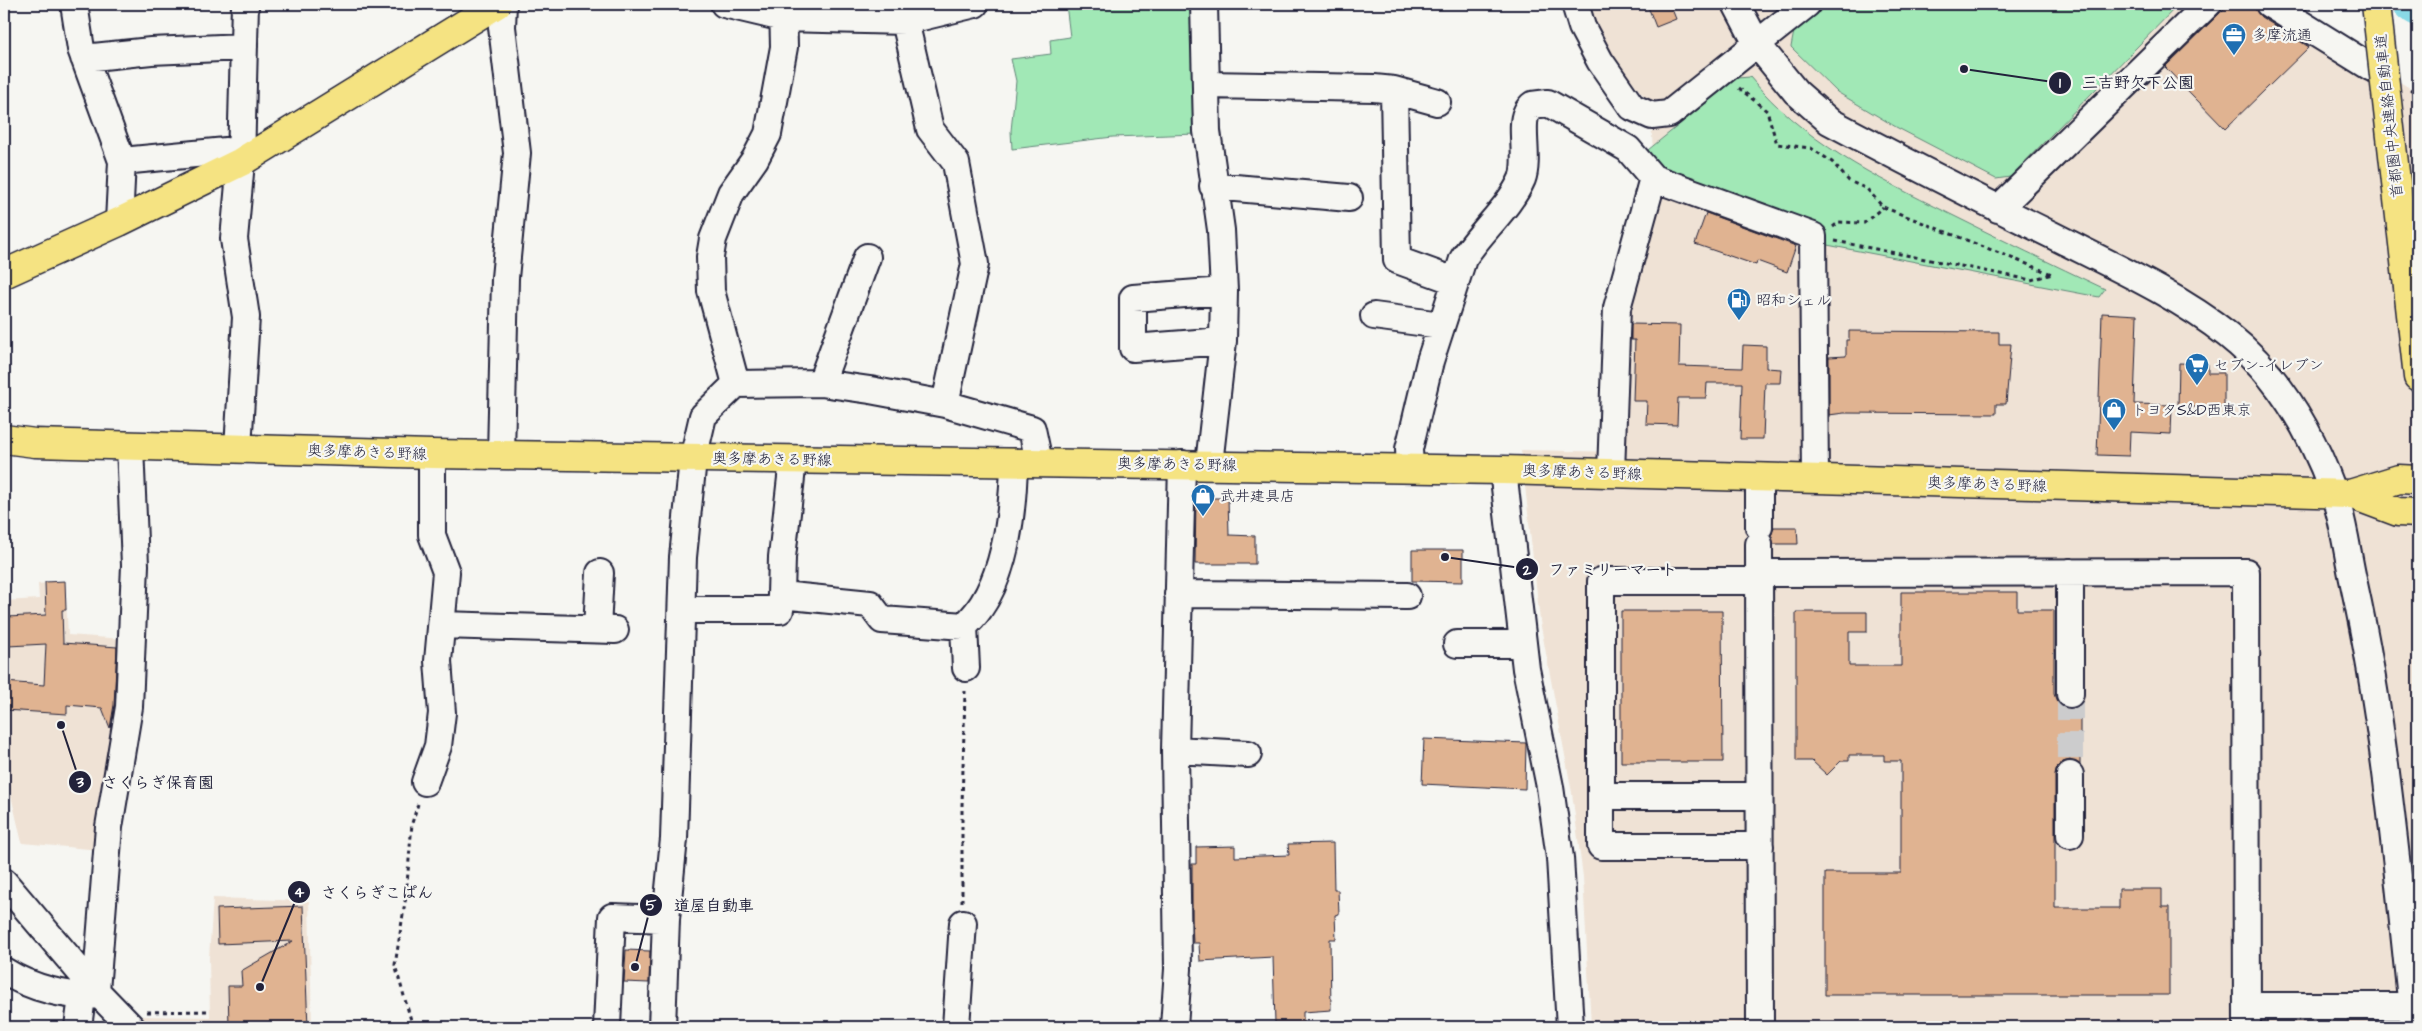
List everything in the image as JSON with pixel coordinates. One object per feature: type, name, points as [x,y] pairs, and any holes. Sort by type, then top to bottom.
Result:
[{"type":"main road","points":[[4,274],[119,222],[497,4]]},
{"type":"main road","name":"首都圏中央連絡自動車道","points":[[2376,4],[2418,377]]},
{"type":"main road","name":"奥多摩あきる野線","points":[[4,439],[35,443],[432,454],[692,459],[1209,464],[1611,472],[1759,478],[2342,493],[2399,479],[2418,480]]},
{"type":"main road","name":"奥多摩あきる野線","points":[[2342,493],[2398,512],[2418,513]]},
{"type":"street","points":[[74,4],[84,58],[122,161],[119,222]]},
{"type":"street","points":[[238,448],[246,317],[234,238],[233,156],[244,47],[245,4]]},
{"type":"street","points":[[501,454],[505,278],[517,153],[502,27],[503,4]]},
{"type":"street","points":[[724,4],[783,11],[905,20],[975,4]]},
{"type":"street","points":[[1204,4],[1207,131],[1220,230],[1224,291],[1223,341],[1209,464]]},
{"type":"street","points":[[1576,4],[1582,27],[1600,61],[1632,107],[1652,116],[1670,114],[1807,4]]},
{"type":"street","points":[[1736,4],[1757,44],[1796,92],[1829,121],[1998,209],[2126,272],[2195,312],[2227,334],[2258,361],[2284,393],[2342,493],[2366,637],[2386,776],[2413,1016],[2246,1017],[2246,572],[2070,572],[1601,581],[1601,846],[1760,846]]},
{"type":"street","points":[[1998,209],[2208,4]]},
{"type":"street","points":[[2269,4],[2372,68]]},
{"type":"street","points":[[736,384],[711,291],[710,257],[713,239],[731,193],[755,159],[768,134],[784,47],[783,11]]},
{"type":"street","points":[[905,20],[930,129],[956,163],[974,264],[945,404]]},
{"type":"street","points":[[84,58],[151,51],[244,47]]},
{"type":"street","points":[[1206,86],[1296,86],[1394,90],[1437,102]]},
{"type":"street","points":[[1394,90],[1397,260],[1455,281]]},
{"type":"street","points":[[1410,468],[1409,449],[1430,361],[1463,259],[1471,246],[1497,216],[1522,178],[1525,157],[1525,115],[1532,104],[1548,103],[1628,149],[1653,178],[1816,237],[1815,479]]},
{"type":"street","points":[[122,161],[233,156]]},
{"type":"street","points":[[1611,472],[1617,308],[1653,178]]},
{"type":"street","points":[[1213,186],[1349,198]]},
{"type":"street","points":[[822,384],[867,257]]},
{"type":"street","points":[[1223,341],[1133,348],[1133,298],[1224,291]]},
{"type":"street","points":[[1374,316],[1441,325]]},
{"type":"street","points":[[662,1027],[666,919],[674,839],[683,610],[683,557],[692,459],[703,416],[736,384],[822,384],[945,404],[1032,429],[1027,462],[1012,498],[1004,547],[995,580],[974,618],[964,626],[882,620],[870,604],[781,595]]},
{"type":"street","points":[[78,1027],[105,1004],[108,827],[129,707],[135,565],[130,446]]},
{"type":"street","points":[[425,782],[438,746],[442,713],[438,661],[446,572],[432,535],[432,454]]},
{"type":"street","points":[[683,610],[780,610],[782,557],[793,460]]},
{"type":"street","points":[[1174,1027],[1178,969],[1175,750],[1182,464]]},
{"type":"street","points":[[1503,470],[1522,644],[1550,787],[1560,858],[1570,1027]]},
{"type":"street","points":[[1759,478],[1760,1027]]},
{"type":"street","points":[[442,625],[606,630],[600,572]]},
{"type":"street","points":[[2070,572],[2070,694]]},
{"type":"street","points":[[1178,594],[1407,596]]},
{"type":"street","points":[[964,626],[966,668]]},
{"type":"street","points":[[1457,644],[1522,644]]},
{"type":"street","points":[[1175,750],[1248,754]]},
{"type":"street","points":[[2070,775],[2070,835]]},
{"type":"street","points":[[1601,796],[1759,796]]},
{"type":"street","points":[[4,882],[105,1004]]},
{"type":"street","points":[[607,1027],[612,917],[666,919]]},
{"type":"street","points":[[956,1027],[963,923]]},
{"type":"street","points":[[4,971],[22,982],[105,1004]]},
{"type":"path","points":[[1743,92],[1767,111],[1777,144],[1811,148],[1832,162],[1849,181],[1867,189],[1883,207],[2052,274],[2031,280],[1816,237]]},
{"type":"path","points":[[1816,237],[1839,222],[1864,223],[1883,207]]},
{"type":"path","points":[[963,923],[962,806],[966,668]]},
{"type":"path","points":[[413,1027],[395,965],[406,896],[412,823],[425,782]]},
{"type":"path","points":[[105,1004],[208,1011]]},
{"type":"shaded area","points":[[1583,4],[2271,4],[2418,93],[2418,1027],[1591,1027],[1583,877],[1572,793],[1540,621],[1521,450],[1622,452],[1625,314],[1656,199],[1650,104],[1607,50]]},
{"type":"shaded area","points":[[65,581],[68,635],[123,639],[100,850],[22,843],[4,765],[4,680],[6,679],[4,601],[39,599],[38,584]]},
{"type":"shaded area","points":[[213,898],[309,901],[312,1027],[141,1027],[131,1016],[210,1017],[209,958]]},
{"type":"green space","points":[[1066,4],[1196,4],[1197,134],[1113,137],[1012,149],[1011,131],[1016,81],[1011,59],[1051,54],[1050,40],[1070,37]]},
{"type":"green space","points":[[1828,4],[2179,4],[2010,177],[1996,179],[1896,127],[1837,92],[1791,47],[1794,31]]},
{"type":"green space","points":[[1750,77],[1770,100],[1793,120],[1841,156],[1894,186],[2105,289],[2099,297],[1822,244],[1691,185],[1643,154],[1737,78]]},
{"type":"building","points":[[1647,4],[1670,4],[1676,19],[1656,27]]},
{"type":"building","points":[[2229,4],[2249,4],[2255,7],[2261,17],[2309,47],[2225,129],[2165,67]]},
{"type":"building","points":[[1706,213],[1796,246],[1787,272],[1757,261],[1756,265],[1695,244]]},
{"type":"building","points":[[2102,313],[2137,315],[2134,404],[2172,405],[2171,434],[2130,432],[2129,456],[2097,455]]},
{"type":"building","points":[[1631,324],[1680,325],[1679,366],[1742,368],[1743,345],[1766,346],[1766,368],[1781,369],[1780,383],[1765,383],[1763,439],[1740,439],[1742,383],[1707,383],[1706,398],[1678,398],[1677,425],[1646,424],[1647,401],[1633,401],[1635,340],[1631,340]]},
{"type":"building","points":[[1849,331],[1999,332],[1999,344],[2011,344],[2006,404],[1996,404],[1996,414],[1844,413],[1829,415],[1829,357],[1846,356],[1846,340],[1849,340]]},
{"type":"building","points":[[2179,363],[2208,364],[2208,373],[2224,373],[2224,407],[2178,407]]},
{"type":"building","points":[[1196,498],[1228,498],[1229,535],[1255,536],[1255,564],[1195,564]]},
{"type":"building","points":[[1774,527],[1797,527],[1798,544],[1774,544],[1771,536]]},
{"type":"building","points":[[1412,550],[1463,550],[1463,582],[1412,581]]},
{"type":"building","points":[[65,581],[66,610],[62,610],[63,643],[117,647],[114,705],[110,728],[102,708],[67,705],[67,714],[4,710],[4,682],[44,685],[46,644],[8,646],[7,617],[46,615],[45,582]]},
{"type":"building","points":[[1901,592],[2017,592],[2017,610],[2054,610],[2054,694],[2057,702],[2063,707],[2070,709],[2080,704],[2080,765],[2070,760],[2063,762],[2057,767],[2055,775],[2055,908],[2119,908],[2119,889],[2162,889],[2162,907],[2169,907],[2169,995],[1825,995],[1825,873],[1901,873],[1901,761],[1884,761],[1884,755],[1849,755],[1849,761],[1841,761],[1827,775],[1812,761],[1796,761],[1796,612],[1867,612],[1867,632],[1849,632],[1849,666],[1901,666]]},
{"type":"building","points":[[1621,611],[1722,611],[1723,762],[1621,762]]},
{"type":"building","points":[[1424,739],[1526,743],[1525,789],[1422,784]]},
{"type":"building","points":[[1333,843],[1334,890],[1338,890],[1339,914],[1335,915],[1336,939],[1330,939],[1331,1010],[1303,1012],[1303,1023],[1275,1023],[1273,957],[1200,961],[1199,943],[1193,943],[1192,919],[1192,864],[1196,864],[1196,847],[1235,846],[1235,857],[1289,855],[1288,844]]},
{"type":"building","points":[[303,906],[308,1027],[229,1027],[228,986],[242,986],[241,971],[293,941],[218,944],[217,909]]},
{"type":"building","points":[[626,950],[650,951],[649,983],[624,982]]},
{"type":"waterway","points":[[2411,4],[2418,8]]},
{"type":"tunnel","points":[[2070,694],[2070,775]]},
{"type":"place","name":"多摩流通","points":[[2234,56]]},
{"type":"place","name":"三吉野欠下公園","points":[[1964,69]]},
{"type":"place","name":"昭和シェル","points":[[1739,321]]},
{"type":"place","name":"セブン-イレブン","points":[[2197,386]]},
{"type":"place","name":"トヨタS&D西東京","points":[[2114,431]]},
{"type":"place","name":"武井建具店","points":[[1203,517]]},
{"type":"place","name":"ファミリーマート","points":[[1445,557]]},
{"type":"place","name":"さくらぎ保育園","points":[[61,725]]},
{"type":"place","name":"道屋自動車","points":[[635,967]]},
{"type":"place","name":"さくらぎこぱん","points":[[260,987]]}]
